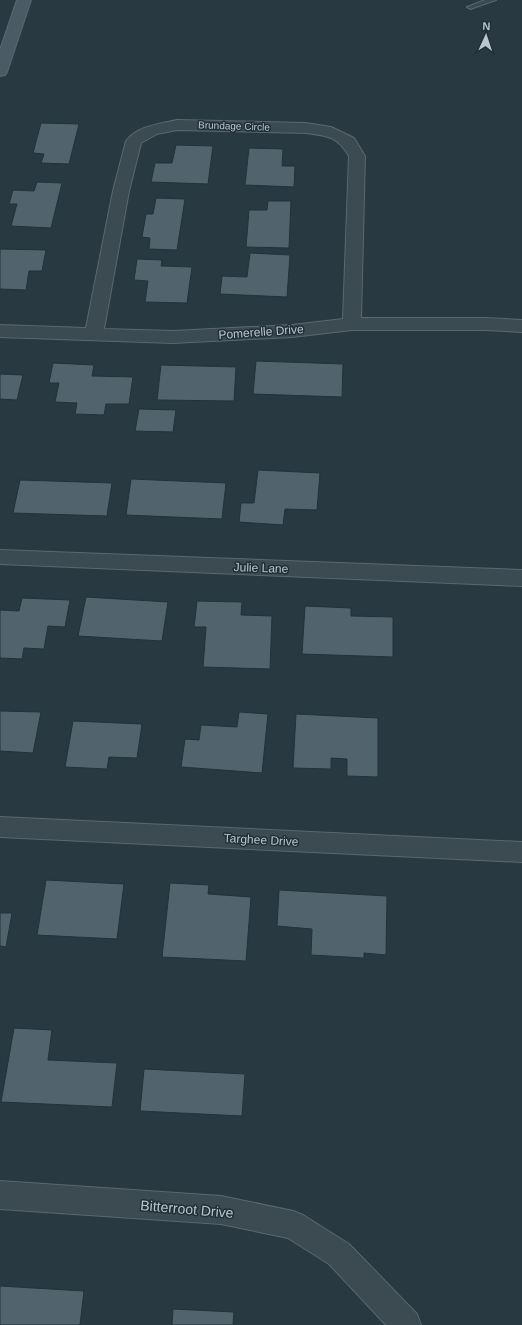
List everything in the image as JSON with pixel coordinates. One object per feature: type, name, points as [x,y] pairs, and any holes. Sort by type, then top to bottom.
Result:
[{"type":"street","points":[[0,72],[24,0]]},
{"type":"street","name":"Brundage Circle","points":[[94,334],[121,191],[134,140],[152,130],[177,125],[306,128],[331,132],[348,141],[357,156],[352,324]]},
{"type":"street","name":"Pomerelle Drive","points":[[0,331],[173,337],[292,331],[352,324],[485,324],[522,326]]},
{"type":"street","name":"Julie Lane","points":[[0,557],[522,578]]},
{"type":"street","name":"Targhee Drive","points":[[0,827],[522,852]]},
{"type":"street","name":"Bitterroot Drive","points":[[0,1195],[221,1210],[293,1225],[339,1254],[406,1325]]},
{"type":"lane","points":[[471,7],[492,0]]},
{"type":"building","points":[[41,123],[79,124],[69,164],[41,163],[44,154],[33,153]]},
{"type":"building","points":[[176,145],[213,146],[208,184],[151,182],[155,163],[172,163]]},
{"type":"building","points":[[249,148],[283,149],[282,166],[295,166],[294,187],[245,185]]},
{"type":"building","points":[[37,182],[62,183],[51,228],[11,226],[17,204],[9,204],[13,190],[34,191]]},
{"type":"building","points":[[156,198],[185,199],[177,250],[149,249],[150,238],[142,237],[146,214],[153,214]]},
{"type":"building","points":[[268,201],[291,201],[289,248],[246,247],[249,210],[267,210]]},
{"type":"building","points":[[0,249],[46,250],[42,271],[29,271],[26,290],[0,289]]},
{"type":"building","points":[[250,253],[290,255],[287,297],[220,294],[222,276],[247,277]]},
{"type":"building","points":[[137,259],[162,260],[161,266],[192,267],[187,303],[145,302],[148,281],[134,280]]},
{"type":"building","points":[[256,361],[343,364],[342,397],[253,394]]},
{"type":"building","points":[[53,363],[94,365],[92,376],[133,377],[129,404],[106,404],[104,415],[75,414],[77,403],[55,402],[59,383],[49,383]]},
{"type":"building","points":[[161,365],[236,367],[234,401],[157,400]]},
{"type":"building","points":[[0,374],[23,375],[17,400],[0,399]]},
{"type":"building","points":[[139,409],[176,410],[173,432],[135,431]]},
{"type":"building","points":[[258,470],[320,473],[317,510],[285,509],[283,525],[239,522],[241,503],[254,503]]},
{"type":"building","points":[[131,479],[226,483],[222,519],[126,515]]},
{"type":"building","points":[[20,480],[112,483],[107,516],[13,513]]},
{"type":"building","points":[[86,597],[168,602],[162,641],[78,636]]},
{"type":"building","points":[[22,598],[70,600],[65,627],[48,626],[44,649],[24,648],[22,659],[0,658],[0,610],[19,611]]},
{"type":"building","points":[[197,601],[242,602],[241,615],[272,616],[270,669],[203,667],[206,627],[194,627]]},
{"type":"building","points":[[305,606],[351,608],[351,616],[393,617],[393,657],[302,654]]},
{"type":"building","points":[[0,711],[41,712],[33,753],[0,751]]},
{"type":"building","points":[[239,712],[268,714],[262,773],[181,767],[185,739],[199,740],[201,725],[237,727]]},
{"type":"building","points":[[296,714],[378,718],[378,777],[347,776],[347,759],[331,758],[331,769],[293,768]]},
{"type":"building","points":[[73,721],[142,724],[137,758],[109,757],[107,769],[65,767]]},
{"type":"building","points":[[46,880],[124,884],[117,939],[37,935]]},
{"type":"building","points":[[170,883],[209,885],[208,894],[251,897],[246,961],[162,957]]},
{"type":"building","points":[[279,890],[387,896],[386,955],[364,953],[364,958],[311,955],[312,929],[277,926]]},
{"type":"building","points":[[0,913],[12,913],[6,947],[0,946]]},
{"type":"building","points":[[14,1028],[52,1030],[48,1060],[117,1063],[112,1107],[1,1102]]},
{"type":"building","points":[[144,1069],[245,1074],[242,1116],[140,1111]]},
{"type":"building","points":[[0,1286],[84,1291],[80,1325],[0,1325]]},
{"type":"building","points":[[173,1309],[234,1312],[233,1325],[172,1325]]}]
